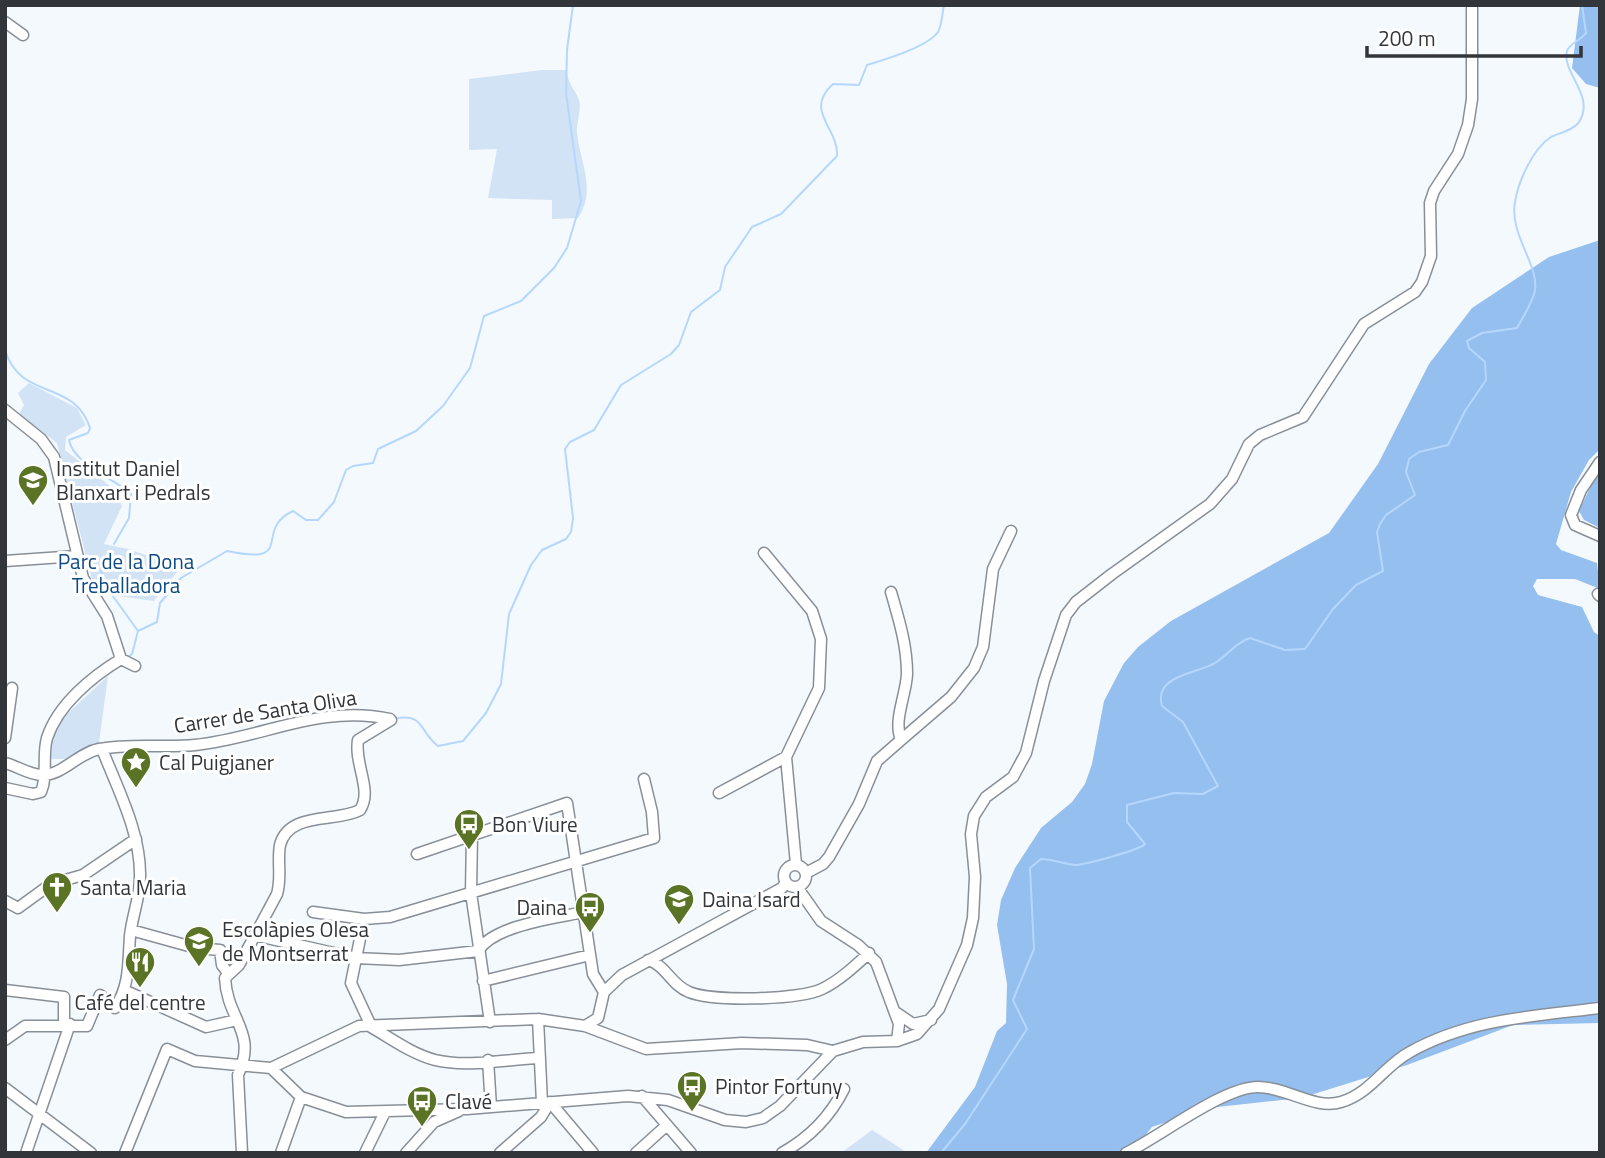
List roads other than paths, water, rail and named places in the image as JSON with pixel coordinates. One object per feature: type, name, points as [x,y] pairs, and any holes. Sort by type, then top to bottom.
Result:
[{"type":"street","points":[[271,1068],[301,1097],[346,1112],[467,1109],[642,1097],[668,1100],[725,1120],[754,1121],[780,1106],[833,1051],[863,1042],[897,1041],[917,1034],[932,1020],[956,974],[973,918],[975,877],[971,834],[974,816],[986,797],[1013,777],[1027,753],[1044,681],[1066,615],[1076,601],[1112,573],[1210,504],[1232,479],[1249,444],[1260,435],[1303,417],[1364,324],[1415,292],[1422,282],[1431,256],[1430,203],[1434,191],[1458,154],[1468,125],[1472,99],[1472,5]]},
{"type":"street","points":[[5,22],[23,35]]},
{"type":"street","points":[[5,410],[40,439],[54,457],[86,586],[107,616],[121,659],[135,666]]},
{"type":"street","points":[[1600,462],[1581,490],[1571,515],[1578,527],[1600,536]]},
{"type":"street","points":[[797,887],[804,884],[806,873],[829,856],[859,804],[877,761],[951,697],[974,668],[983,647],[993,569],[1011,531]]},
{"type":"street","points":[[764,553],[811,611],[821,639],[819,688],[786,757],[796,864],[806,873]]},
{"type":"street","points":[[5,561],[77,555]]},
{"type":"street","points":[[891,592],[901,623],[906,657],[905,695],[896,728],[901,740]]},
{"type":"street","points":[[5,764],[44,775],[47,739],[53,727],[89,681],[121,659]]},
{"type":"street","points":[[5,738],[12,688]]},
{"type":"street","name":"Carrer de Santa Oliva","points":[[5,788],[37,793],[43,789],[44,775],[57,771],[89,751],[226,740],[262,729],[353,713],[391,720],[358,740],[356,762],[365,793],[360,810],[296,824],[288,832],[281,845],[281,882],[278,894],[254,935]]},
{"type":"street","points":[[5,1040],[25,1026],[87,1026],[100,995],[115,1008],[126,992],[131,930],[139,896],[140,863],[136,839],[102,749]]},
{"type":"street","points":[[719,793],[786,757]]},
{"type":"street","points":[[313,912],[364,919],[390,917],[654,838],[652,812],[644,779]]},
{"type":"street","points":[[416,854],[567,803],[594,980],[604,992]]},
{"type":"street","points":[[472,834],[471,893],[490,1022]]},
{"type":"street","points":[[5,901],[18,908],[51,884],[83,875],[136,839]]},
{"type":"street","points":[[606,1035],[598,1018],[604,992],[622,975],[782,888],[786,883],[784,872],[796,864]]},
{"type":"street","points":[[786,883],[797,887],[806,903],[830,929],[869,953],[880,970],[894,1011],[900,1031],[897,1041]]},
{"type":"street","points":[[478,951],[483,943],[522,925],[584,912]]},
{"type":"street","points":[[364,919],[352,985],[371,1026],[398,1043],[433,1059],[455,1063],[540,1058]]},
{"type":"street","points":[[131,930],[196,948],[220,950],[222,965],[228,973],[225,995],[246,1037],[243,1066],[238,1075],[243,1152]]},
{"type":"street","points":[[228,973],[239,965],[254,935],[356,958],[399,960],[478,951]]},
{"type":"street","points":[[666,973],[671,948]]},
{"type":"street","points":[[648,960],[661,966],[676,985],[695,994],[761,998],[819,990],[869,953]]},
{"type":"street","points":[[483,981],[590,955]]},
{"type":"street","points":[[5,990],[64,997],[67,1024],[26,1153]]},
{"type":"street","points":[[126,992],[206,1027],[237,1020]]},
{"type":"street","points":[[1126,1153],[1235,1090],[1276,1088],[1321,1102],[1338,1103],[1378,1080],[1404,1055],[1454,1030],[1538,1013],[1600,1008]]},
{"type":"street","points":[[894,1011],[913,1024],[932,1020]]},
{"type":"street","points":[[585,1026],[598,1018]]},
{"type":"street","points":[[500,1153],[547,1111],[538,1019]]},
{"type":"street","points":[[125,1153],[167,1049],[195,1061],[271,1068],[359,1026],[538,1019],[585,1026],[646,1049],[742,1043],[807,1045],[833,1051]]},
{"type":"street","points":[[398,1043],[398,1032],[407,1025]]},
{"type":"street","points":[[488,1060],[491,1107]]},
{"type":"street","points":[[5,1087],[91,1153]]},
{"type":"street","points":[[782,1153],[804,1139],[830,1113],[844,1090]]},
{"type":"street","points":[[281,1153],[301,1097]]},
{"type":"street","points":[[642,1097],[692,1152]]},
{"type":"street","points":[[668,1100],[661,1107],[668,1127]]},
{"type":"street","points":[[546,1103],[593,1153]]},
{"type":"street","points":[[423,1109],[432,1115],[433,1122]]},
{"type":"street","points":[[411,1150],[433,1122],[467,1109]]},
{"type":"street","points":[[365,1153],[385,1112]]},
{"type":"street","points":[[511,1127],[519,1136]]},
{"type":"street","points":[[636,1153],[668,1127]]},
{"type":"waterway","points":[[138,631],[157,622],[160,603],[181,578],[227,551],[262,554],[271,544],[275,527],[293,511],[306,520],[318,520],[334,502],[346,470],[353,466],[373,463],[378,449],[416,431],[443,406],[470,368],[484,316],[521,301],[554,268],[567,248],[581,201],[566,93],[567,50],[573,5]]},
{"type":"waterway","points":[[394,719],[411,718],[417,721],[438,746],[463,741],[486,713],[501,684],[509,614],[531,565],[542,550],[566,539],[571,532],[573,518],[565,449],[570,442],[594,430],[621,385],[671,354],[679,345],[691,312],[720,290],[725,267],[752,227],[781,214],[837,156],[821,103],[833,84],[859,85],[867,65],[905,52],[933,38],[938,32],[944,5]]},
{"type":"waterway","points":[[941,1153],[965,1124],[1027,1029],[1013,1000],[1034,949],[1030,868],[1041,859],[1075,865],[1141,847],[1145,844],[1127,822],[1127,805],[1174,793],[1203,794],[1218,786],[1183,722],[1162,706],[1164,688],[1178,677],[1215,663],[1250,638],[1285,650],[1305,649],[1333,609],[1356,585],[1383,571],[1377,532],[1386,515],[1415,495],[1406,472],[1409,459],[1419,452],[1448,445],[1465,411],[1486,380],[1485,362],[1469,348],[1467,341],[1482,333],[1517,328],[1534,295],[1533,270],[1516,226],[1515,202],[1519,185],[1538,149],[1551,137],[1577,125],[1583,112],[1581,94],[1566,59],[1568,49],[1586,33],[1582,5]]},
{"type":"waterway","points":[[5,350],[13,366],[23,377],[72,402],[82,412],[90,428],[88,433],[69,440],[72,448],[95,470],[131,493],[129,518],[114,544]]},
{"type":"waterway","points":[[101,570],[105,585],[138,631],[132,654],[126,658]]},
{"type":"place","name":"Institut Daniel Blanxart i Pedrals","points":[[33,507]]},
{"type":"place","name":"Cal Puigjaner","points":[[136,789]]},
{"type":"place","name":"Bon Viure","points":[[469,851]]},
{"type":"place","name":"Santa Maria","points":[[57,914]]},
{"type":"place","name":"Daina Isard","points":[[679,926]]},
{"type":"place","name":"Daina","points":[[590,934]]},
{"type":"place","name":"Escolàpies Olesa de Montserrat","points":[[199,968]]},
{"type":"place","name":"Café del centre","points":[[140,989]]},
{"type":"place","name":"Pintor Fortuny","points":[[692,1113]]},
{"type":"place","name":"Clavé","points":[[422,1128]]},
{"type":"park label","name":"Parc de la Dona Treballadora","points":[[126,573]]}]
